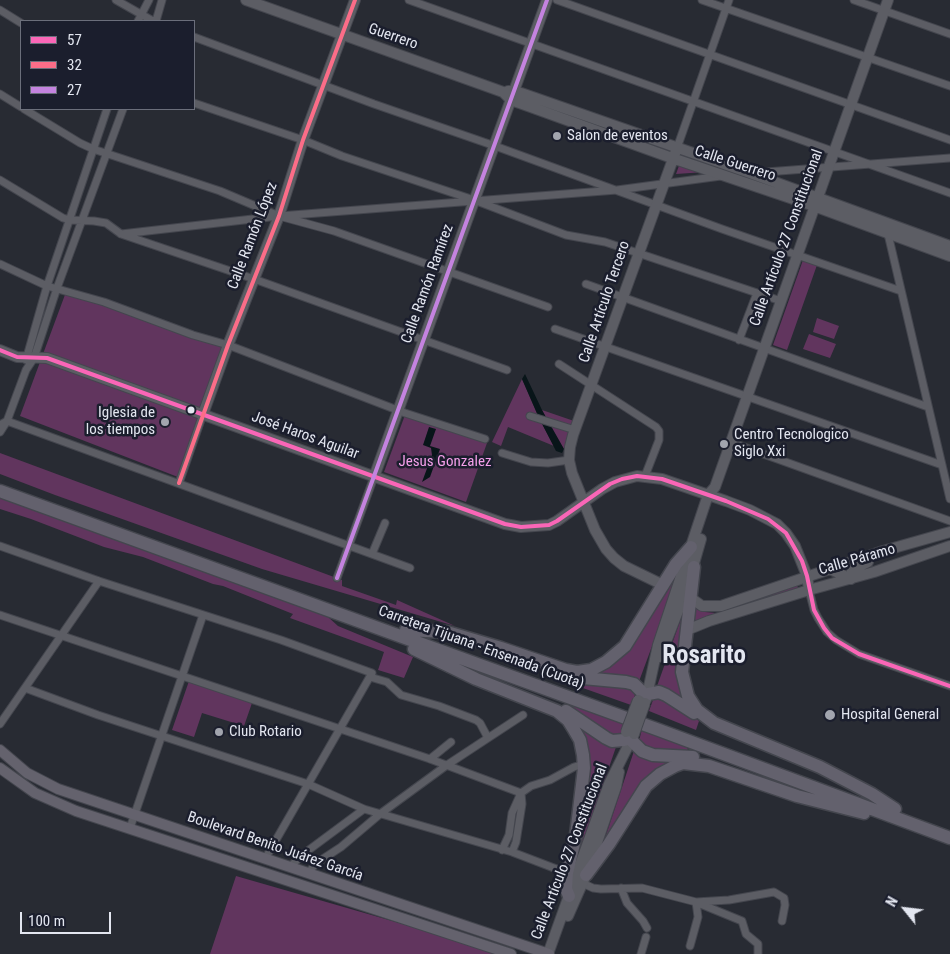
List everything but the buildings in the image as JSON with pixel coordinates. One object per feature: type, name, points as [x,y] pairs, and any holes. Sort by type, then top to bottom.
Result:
[{"type":"highway","name":"Carretera Tijuana - Ensenada (Cuota)","points":[[0,483],[406,630],[894,813],[950,838]]},
{"type":"highway","name":"Carretera Tijuana - Ensenada (Cuota)","points":[[0,491],[659,730],[894,813],[950,829]]},
{"type":"highway","points":[[406,630],[447,632],[566,670],[577,672],[591,670],[606,662],[625,646],[676,564],[691,547]]},
{"type":"highway","points":[[694,567],[682,672],[688,696],[697,710],[705,718],[719,725],[820,767],[872,794],[894,813]]},
{"type":"highway","points":[[386,632],[403,644],[452,668],[493,687],[548,707],[562,714],[568,720],[580,740],[584,764],[576,835],[566,889],[569,896]]},
{"type":"highway","points":[[447,632],[466,641],[573,677],[634,684],[643,697],[659,692],[718,729],[794,759],[820,767]]},
{"type":"highway","points":[[452,668],[475,674],[560,707],[612,741],[629,737],[642,751],[649,754],[704,759],[823,802]]},
{"type":"highway","points":[[584,879],[646,786],[660,774],[675,766],[694,763],[709,766],[797,796],[868,814],[894,813]]},
{"type":"main road","name":"Guerrero","points":[[246,0],[513,95]]},
{"type":"main road","name":"Calle Ramón López","points":[[203,414],[279,216],[303,140],[355,0]]},
{"type":"main road","name":"Calle Ramón Ramírez","points":[[374,478],[547,0]]},
{"type":"main road","name":"Calle Artículo 27 Constitucional","points":[[654,666],[664,648],[687,588],[713,493],[730,442],[888,0]]},
{"type":"main road","name":"Calle Guerrero","points":[[513,95],[750,173],[888,234],[950,256]]},
{"type":"main road","name":"Calle Guerrero","points":[[513,95],[672,158],[723,176],[816,202],[950,246]]},
{"type":"main road","name":"Calle Artículo Tercero","points":[[663,585],[624,566],[614,558],[600,540],[572,473],[570,447],[638,252],[677,148]]},
{"type":"main road","name":"José Haros Aguilar","points":[[0,350],[11,356],[46,358],[486,519],[521,527],[549,525],[602,489],[615,482],[629,478],[645,476],[662,479],[713,493],[777,524],[792,541],[802,561],[808,576],[809,590]]},
{"type":"main road","name":"Calle Artículo 27 Constitucional","points":[[548,954],[609,784],[629,737],[654,666],[658,645],[691,547],[713,493]]},
{"type":"main road","name":"Calle Páramo","points":[[691,598],[702,606],[721,606],[883,551],[950,532]]},
{"type":"main road","name":"Calle Páramo","points":[[687,630],[709,621],[851,579],[950,546]]},
{"type":"main road","points":[[830,569],[851,579],[852,570],[883,551]]},
{"type":"main road","name":"Boulevard Benito Juárez García","points":[[0,750],[27,772],[50,785],[548,954]]},
{"type":"main road","name":"Calle Artículo 27 Constitucional","points":[[554,954],[567,917],[584,879],[616,787],[620,761]]},
{"type":"main road","name":"Boulevard Benito Juárez García","points":[[0,768],[24,787],[54,802],[511,954]]},
{"type":"main road","points":[[339,897],[350,891],[364,892]]},
{"type":"street","points":[[116,0],[139,18],[149,0]]},
{"type":"street","points":[[154,20],[162,0]]},
{"type":"street","points":[[409,0],[950,193]]},
{"type":"street","points":[[557,0],[950,140]]},
{"type":"street","points":[[702,0],[950,86]]},
{"type":"street","name":"Calle Artículo Tercero","points":[[677,148],[729,0]]},
{"type":"street","points":[[854,0],[950,34]]},
{"type":"street","points":[[0,10],[20,22]]},
{"type":"street","points":[[195,37],[324,86],[901,291]]},
{"type":"street","points":[[0,94],[20,106]]},
{"type":"street","points":[[195,102],[303,140],[342,156],[474,200],[566,235],[597,240],[638,252],[780,301]]},
{"type":"street","points":[[26,110],[93,149],[220,191],[279,216],[334,231],[548,307]]},
{"type":"street","points":[[0,432],[26,370],[47,286],[107,110]]},
{"type":"street","points":[[29,358],[123,110]]},
{"type":"street","points":[[750,173],[950,158]]},
{"type":"street","points":[[121,234],[279,216],[617,190],[723,176]]},
{"type":"street","points":[[0,180],[63,218],[106,223],[121,234],[254,279],[507,370]]},
{"type":"street","points":[[888,234],[950,499]]},
{"type":"street","points":[[0,264],[47,286],[104,302],[193,335],[228,345],[398,410],[485,439]]},
{"type":"street","points":[[586,284],[928,407]]},
{"type":"street","points":[[739,340],[757,293]]},
{"type":"street","points":[[555,329],[942,465]]},
{"type":"street","points":[[559,364],[658,429],[659,440],[645,476]]},
{"type":"street","name":"Calle Ramón López","points":[[179,483],[203,414]]},
{"type":"street","points":[[530,416],[575,430]]},
{"type":"street","points":[[3,423],[179,483],[410,568]]},
{"type":"street","points":[[730,442],[950,521]]},
{"type":"street","points":[[502,453],[530,462],[548,463],[570,460]]},
{"type":"street","name":"Calle Ramón Ramírez","points":[[337,578],[374,478]]},
{"type":"street","points":[[372,554],[385,524]]},
{"type":"street","points":[[0,546],[371,675],[387,682],[401,695],[439,706],[476,720],[488,738]]},
{"type":"street","points":[[0,724],[99,581]]},
{"type":"street","points":[[809,590],[818,618],[824,628],[836,640],[859,654],[950,686]]},
{"type":"street","points":[[0,615],[430,759],[521,793]]},
{"type":"street","points":[[130,828],[203,615]]},
{"type":"street","points":[[265,859],[371,675]]},
{"type":"street","points":[[25,688],[308,784],[364,809],[512,852],[568,872]]},
{"type":"street","points":[[308,874],[315,864],[341,847],[380,814],[447,765],[523,715]]},
{"type":"street","points":[[430,759],[452,742]]},
{"type":"street","points":[[502,850],[509,835],[512,813],[521,793],[531,786],[550,780],[574,767],[584,764]]},
{"type":"street","points":[[512,852],[516,842],[522,804],[521,793]]},
{"type":"street","points":[[290,867],[302,855],[364,809]]},
{"type":"street","points":[[584,879],[593,888],[642,888],[696,902],[742,921],[746,934],[758,944],[758,954]]},
{"type":"street","points":[[620,888],[627,903],[643,920],[647,928]]},
{"type":"street","points":[[696,902],[729,900],[774,892],[784,898],[785,905],[782,921]]},
{"type":"street","points":[[690,946],[698,917],[696,902]]},
{"type":"street","points":[[641,954],[646,937]]},
{"type":"green space","points":[[680,163],[705,172],[676,174]]},
{"type":"green space","points":[[803,260],[817,265],[787,350],[773,345]]},
{"type":"green space","points":[[66,292],[225,347],[178,477],[20,416]]},
{"type":"green space","points":[[817,318],[839,326],[834,339],[813,332]]},
{"type":"green space","points":[[809,334],[836,344],[830,358],[803,349]]},
{"type":"green space","points":[[522,379],[554,446],[508,427],[501,446],[492,442]]},
{"type":"green space","points":[[542,410],[574,421],[564,449],[556,438]]},
{"type":"green space","name":"Jesus Gonzalez","points":[[405,415],[487,443],[466,502],[384,472]]},
{"type":"green space","points":[[0,453],[342,580],[342,586],[396,605],[397,600],[455,626],[262,569],[55,495],[0,474]]},
{"type":"green space","points":[[0,496],[327,616],[338,626],[413,657],[404,678],[378,670],[384,652],[290,618],[293,614],[223,586],[213,584],[143,557],[104,547],[0,509]]},
{"type":"green space","points":[[684,560],[638,684],[585,675],[598,672]]},
{"type":"green space","points":[[797,585],[798,588],[724,611],[744,601]]},
{"type":"green space","points":[[689,596],[679,662],[692,709],[656,689]]},
{"type":"green space","points":[[694,608],[716,613],[716,615],[692,624]]},
{"type":"green space","points":[[189,681],[252,703],[244,726],[202,713],[194,737],[172,730]]},
{"type":"green space","points":[[582,681],[606,681],[632,690],[635,695],[631,705],[580,687]]},
{"type":"green space","points":[[661,698],[684,709],[699,721],[696,730],[649,711],[653,700]]},
{"type":"green space","points":[[573,705],[624,723],[621,734],[613,737],[571,711]]},
{"type":"green space","points":[[570,716],[616,747],[570,881],[586,768]]},
{"type":"green space","points":[[642,729],[689,745],[686,753],[649,748],[639,741]]},
{"type":"green space","points":[[634,751],[683,758],[642,781],[601,850]]},
{"type":"green space","points":[[236,876],[507,954],[210,954]]},
{"type":"shaded area","points":[[525,374],[542,410],[564,449],[562,453],[556,451],[539,418],[522,379]]},
{"type":"shaded area","points":[[429,427],[436,429],[430,446],[440,449],[430,477],[422,482],[432,455],[431,448],[423,445]]},
{"type":"transit line","name":"32","points":[[179,483],[228,345],[279,216],[303,140],[355,0]]},
{"type":"transit line","name":"27","points":[[337,578],[547,0]]},
{"type":"transit line","name":"57","points":[[0,350],[17,357],[47,358],[505,524],[521,527],[549,525],[610,484],[637,476],[662,479],[726,501],[768,519],[786,533],[802,561],[814,610],[832,638],[859,654],[950,686]]},
{"type":"place","name":"Salon de eventos","points":[[557,136]]},
{"type":"place","name":"Iglesia de los tiempos","points":[[165,422]]},
{"type":"place","name":"Centro Tecnologico Siglo Xxi","points":[[724,444]]},
{"type":"place","name":"Hospital General","points":[[830,715]]},
{"type":"place","name":"Club Rotario","points":[[219,732]]},
{"type":"district","name":"Rosarito","points":[[704,657]]}]
